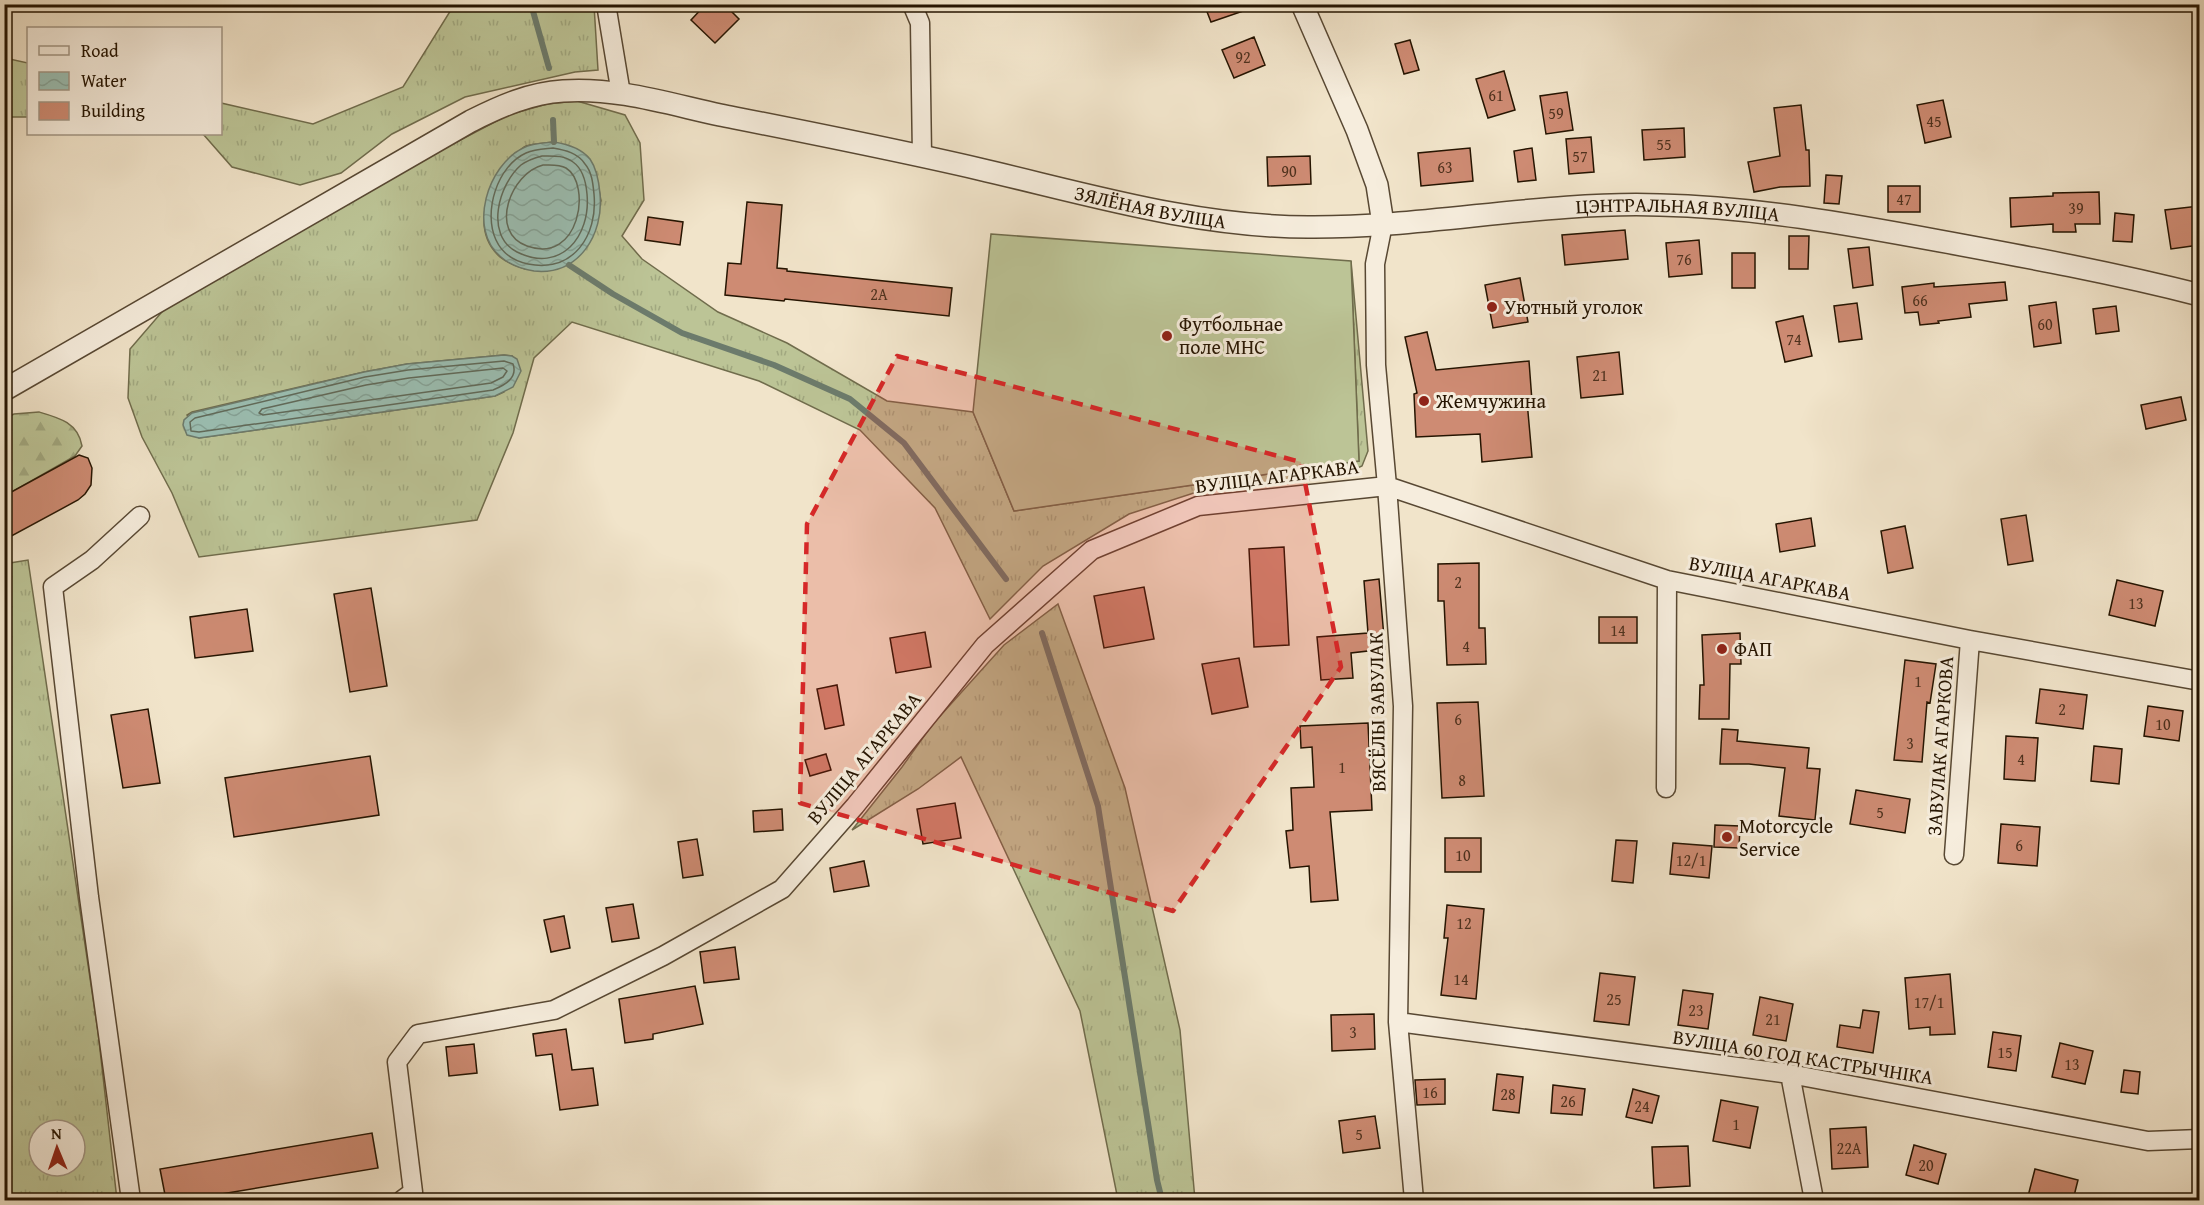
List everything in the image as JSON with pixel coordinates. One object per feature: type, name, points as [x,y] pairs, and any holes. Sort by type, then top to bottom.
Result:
[{"type":"street","points":[[606,4],[621,94]]},
{"type":"street","points":[[912,4],[920,23],[922,156]]},
{"type":"street","points":[[1302,4],[1357,130],[1377,185],[1383,224]]},
{"type":"street","name":"ЗЯЛЁНАЯ ВУЛІЦА","points":[[4,390],[461,127],[502,106],[533,95],[563,91],[621,94],[922,156],[1134,205],[1220,221],[1263,226],[1304,227],[1383,224]]},
{"type":"street","name":"ЦЭНТРАЛЬНАЯ ВУЛІЦА","points":[[1383,224],[1570,206],[1617,204],[1720,208],[1826,222],[1932,240],[2113,274],[2199,295]]},
{"type":"street","name":"ВЯСЁЛЫ ЗАВУЛАК","points":[[1383,224],[1375,264],[1376,365],[1403,706],[1398,1022],[1414,1200]]},
{"type":"street","name":"ВУЛІЦА АГАРКАВА","points":[[402,1200],[413,1191],[397,1062],[418,1034],[554,1010],[663,956],[782,889],[855,806],[985,645],[1092,550],[1198,506],[1387,486],[1667,580],[1970,640],[2199,681]]},
{"type":"street","points":[[131,1200],[89,897],[53,587],[92,560],[140,516]]},
{"type":"street","points":[[1666,788],[1667,580]]},
{"type":"street","name":"ЗАВУЛАК АГАРКОВА","points":[[1954,855],[1970,640]]},
{"type":"street","name":"ВУЛІЦА 60 ГОД КАСТРЫЧНІКА","points":[[1398,1022],[1791,1074],[2148,1142],[2199,1139]]},
{"type":"street","points":[[1791,1074],[1814,1200]]},
{"type":"highlighted area","points":[[897,356],[1301,462],[1341,667],[1173,911],[800,803],[807,524]]},
{"type":"green space","points":[[454,5],[594,5],[598,70],[575,72],[465,97],[392,134],[341,173],[300,185],[232,167],[204,135],[222,135],[222,103],[313,124],[403,87]]},
{"type":"green space","points":[[5,58],[27,63],[27,117],[5,117]]},
{"type":"green space","points":[[577,101],[625,115],[640,143],[644,200],[622,236],[642,259],[718,312],[787,343],[887,401],[973,412],[1014,511],[1359,461],[1351,261],[1368,451],[1362,466],[1351,471],[1297,482],[1203,490],[1129,514],[1043,566],[990,619],[935,508],[860,430],[759,381],[572,322],[534,358],[513,433],[477,520],[199,557],[172,493],[142,437],[128,398],[130,349],[167,306],[445,148],[508,115],[547,104]],"holes":[[[554,142],[596,172],[601,201],[525,269],[500,257],[491,246],[484,222],[485,208],[494,182],[519,151],[529,145]],[[512,356],[504,392],[495,396],[199,438],[187,415],[364,372],[407,364]]]},
{"type":"green space","name":"Футбольнае поле МНС","points":[[991,234],[1351,261],[1359,461],[1014,511],[973,412]]},
{"type":"green space","points":[[39,412],[67,423],[77,432],[82,446],[75,456],[5,496],[4,419],[14,414]]},
{"type":"green space","points":[[28,560],[98,1032],[117,1200],[5,1200],[4,564]]},
{"type":"green space","points":[[1058,604],[1125,788],[1180,1030],[1195,1200],[1118,1200],[1080,1011],[961,757],[918,789],[852,830],[932,725],[1004,645]]},
{"type":"water","points":[[554,142],[574,147],[590,159],[598,180],[600,194],[598,224],[593,237],[576,259],[564,267],[550,271],[534,271],[508,262],[491,245],[485,231],[486,198],[500,168],[511,156],[530,145]]},
{"type":"water","points":[[504,355],[517,359],[521,371],[513,387],[495,396],[199,438],[187,435],[183,425],[184,420],[192,413],[364,372],[407,364]]},
{"type":"building","points":[[706,4],[724,4],[739,19],[715,43],[691,20]]},
{"type":"building","points":[[1204,4],[1255,4],[1255,7],[1211,22]]},
{"type":"building","points":[[1254,37],[1265,65],[1234,78],[1222,50]]},
{"type":"building","points":[[1410,40],[1419,70],[1404,74],[1395,44]]},
{"type":"building","points":[[1504,71],[1515,110],[1488,118],[1476,79]]},
{"type":"building","points":[[1567,92],[1573,130],[1546,134],[1540,96]]},
{"type":"building","points":[[1943,100],[1951,137],[1925,143],[1917,105]]},
{"type":"building","points":[[1801,105],[1806,150],[1809,150],[1810,186],[1780,187],[1754,192],[1748,162],[1780,156],[1774,108]]},
{"type":"building","points":[[1684,128],[1685,157],[1644,160],[1642,130]]},
{"type":"building","points":[[1591,137],[1594,172],[1569,174],[1566,139]]},
{"type":"building","points":[[1470,148],[1473,181],[1421,186],[1418,153]]},
{"type":"building","points":[[1532,148],[1536,180],[1518,182],[1514,151]]},
{"type":"building","points":[[1310,156],[1311,184],[1268,186],[1267,157]]},
{"type":"building","points":[[1826,175],[1842,176],[1839,204],[1824,203]]},
{"type":"building","points":[[1888,186],[1920,186],[1920,212],[1888,212]]},
{"type":"building","points":[[2099,192],[2100,224],[2075,224],[2076,232],[2053,232],[2053,224],[2011,227],[2010,198],[2053,196],[2053,193]]},
{"type":"building","points":[[747,202],[782,205],[777,268],[787,269],[787,271],[952,288],[949,316],[725,295],[728,263],[741,264]]},
{"type":"building","points":[[2199,206],[2199,245],[2171,249],[2165,210]]},
{"type":"building","points":[[2115,213],[2134,215],[2132,242],[2113,241]]},
{"type":"building","points":[[648,217],[683,222],[680,245],[645,240]]},
{"type":"building","points":[[1625,230],[1628,259],[1565,265],[1562,235]]},
{"type":"building","points":[[1789,236],[1809,236],[1808,269],[1789,269]]},
{"type":"building","points":[[1699,240],[1702,274],[1669,277],[1666,243]]},
{"type":"building","points":[[1869,247],[1873,285],[1853,288],[1848,249]]},
{"type":"building","points":[[1732,253],[1755,253],[1755,288],[1732,288]]},
{"type":"building","points":[[1520,278],[1528,322],[1493,328],[1485,285]]},
{"type":"building","points":[[2005,282],[2007,300],[1969,304],[1971,317],[1920,325],[1918,312],[1905,313],[1902,287],[1934,283],[1934,287]]},
{"type":"building","points":[[2056,302],[2061,343],[2034,347],[2029,306]]},
{"type":"building","points":[[1857,303],[1862,339],[1839,342],[1834,306]]},
{"type":"building","points":[[2116,306],[2119,331],[2096,334],[2093,309]]},
{"type":"building","points":[[1803,316],[1812,356],[1785,362],[1776,322]]},
{"type":"building","points":[[1427,332],[1436,370],[1529,361],[1532,401],[1527,401],[1532,457],[1482,462],[1480,434],[1416,437],[1414,394],[1417,393],[1405,337]]},
{"type":"building","points":[[1619,352],[1623,394],[1581,398],[1577,357]]},
{"type":"building","points":[[2181,397],[2186,420],[2146,429],[2141,405]]},
{"type":"building","points":[[79,455],[88,458],[92,468],[91,485],[85,494],[4,540],[4,496]]},
{"type":"building","points":[[2026,515],[2033,561],[2008,565],[2001,519]]},
{"type":"building","points":[[1811,518],[1815,546],[1780,552],[1776,524]]},
{"type":"building","points":[[1905,526],[1913,568],[1888,573],[1881,531]]},
{"type":"building","points":[[1284,547],[1289,645],[1254,647],[1249,549]]},
{"type":"building","points":[[1479,563],[1479,628],[1485,628],[1486,664],[1447,665],[1444,601],[1438,601],[1438,564]]},
{"type":"building","points":[[1379,579],[1385,649],[1351,653],[1353,678],[1321,680],[1317,637],[1368,633],[1364,581]]},
{"type":"building","points":[[2117,580],[2163,591],[2155,626],[2109,615]]},
{"type":"building","points":[[1144,587],[1154,639],[1104,648],[1094,596]]},
{"type":"building","points":[[371,588],[387,686],[350,692],[334,594]]},
{"type":"building","points":[[247,609],[253,651],[195,658],[190,617]]},
{"type":"building","points":[[1599,617],[1637,617],[1637,643],[1599,643]]},
{"type":"building","points":[[925,632],[931,667],[896,673],[890,638]]},
{"type":"building","points":[[1740,633],[1741,664],[1730,664],[1729,719],[1699,719],[1700,685],[1704,685],[1702,635]]},
{"type":"building","points":[[1239,658],[1248,707],[1212,714],[1202,664]]},
{"type":"building","points":[[1905,660],[1936,664],[1930,703],[1927,702],[1922,762],[1894,760]]},
{"type":"building","points":[[837,685],[844,725],[825,729],[817,689]]},
{"type":"building","points":[[2040,689],[2087,695],[2083,729],[2036,723]]},
{"type":"building","points":[[1478,702],[1484,796],[1442,798],[1437,703]]},
{"type":"building","points":[[2148,706],[2183,711],[2179,741],[2144,736]]},
{"type":"building","points":[[148,709],[160,783],[123,788],[111,715]]},
{"type":"building","points":[[1368,723],[1372,810],[1330,812],[1338,900],[1311,902],[1309,866],[1290,868],[1286,831],[1293,830],[1291,788],[1314,787],[1312,747],[1301,748],[1300,726]]},
{"type":"building","points":[[1722,729],[1738,730],[1737,741],[1809,748],[1807,768],[1820,769],[1815,820],[1779,816],[1785,768],[1720,764]]},
{"type":"building","points":[[2006,736],[2038,738],[2035,781],[2004,779]]},
{"type":"building","points":[[2094,746],[2122,749],[2119,784],[2091,781]]},
{"type":"building","points":[[826,754],[831,770],[810,776],[805,760]]},
{"type":"building","points":[[370,756],[379,815],[234,837],[225,778]]},
{"type":"building","points":[[1856,790],[1910,799],[1905,833],[1850,824]]},
{"type":"building","points":[[955,803],[961,838],[923,844],[917,809]]},
{"type":"building","points":[[782,809],[783,830],[754,832],[753,811]]},
{"type":"building","points":[[2001,824],[2040,827],[2037,866],[1998,863]]},
{"type":"building","name":"Motorcycle Service","points":[[1715,825],[1740,826],[1739,848],[1714,847]]},
{"type":"building","points":[[1445,838],[1481,838],[1481,872],[1445,872]]},
{"type":"building","points":[[697,839],[703,875],[683,878],[678,842]]},
{"type":"building","points":[[1616,840],[1637,841],[1633,883],[1612,881]]},
{"type":"building","points":[[1673,843],[1712,846],[1709,878],[1670,874]]},
{"type":"building","points":[[864,861],[869,886],[834,892],[830,868]]},
{"type":"building","points":[[633,904],[639,938],[612,942],[606,908]]},
{"type":"building","points":[[1447,905],[1484,909],[1476,999],[1441,995],[1448,938],[1444,938]]},
{"type":"building","points":[[564,916],[570,948],[551,952],[544,920]]},
{"type":"building","points":[[735,947],[739,979],[704,983],[700,952]]},
{"type":"building","points":[[1600,973],[1635,977],[1629,1025],[1594,1021]]},
{"type":"building","points":[[1950,974],[1955,1034],[1930,1035],[1930,1027],[1909,1029],[1905,978]]},
{"type":"building","points":[[695,986],[703,1024],[653,1034],[653,1039],[625,1043],[619,999]]},
{"type":"building","points":[[1683,990],[1713,994],[1708,1029],[1678,1025]]},
{"type":"building","points":[[1760,997],[1793,1004],[1786,1041],[1753,1035]]},
{"type":"building","points":[[1863,1010],[1879,1012],[1873,1053],[1837,1047],[1840,1025],[1860,1028]]},
{"type":"building","points":[[1374,1014],[1375,1049],[1332,1051],[1331,1015]]},
{"type":"building","points":[[566,1029],[572,1070],[593,1068],[598,1105],[560,1110],[552,1054],[536,1056],[533,1034]]},
{"type":"building","points":[[1993,1032],[2021,1036],[2016,1071],[1988,1067]]},
{"type":"building","points":[[2060,1043],[2093,1051],[2085,1084],[2052,1077]]},
{"type":"building","points":[[474,1044],[477,1073],[449,1076],[446,1047]]},
{"type":"building","points":[[2124,1070],[2140,1072],[2138,1094],[2121,1092]]},
{"type":"building","points":[[1497,1074],[1523,1077],[1519,1113],[1493,1110]]},
{"type":"building","points":[[1445,1079],[1445,1104],[1417,1105],[1415,1080]]},
{"type":"building","points":[[1553,1085],[1585,1089],[1582,1115],[1551,1113]]},
{"type":"building","points":[[1633,1089],[1659,1096],[1652,1123],[1626,1117]]},
{"type":"building","points":[[1721,1100],[1758,1107],[1750,1148],[1713,1141]]},
{"type":"building","points":[[1375,1116],[1380,1148],[1343,1153],[1339,1121]]},
{"type":"building","points":[[1866,1127],[1868,1167],[1832,1169],[1830,1129]]},
{"type":"building","points":[[372,1133],[378,1168],[185,1200],[166,1200],[160,1169]]},
{"type":"building","points":[[1914,1145],[1946,1154],[1938,1184],[1906,1175]]},
{"type":"building","points":[[1688,1146],[1690,1186],[1654,1188],[1652,1147]]},
{"type":"building","points":[[2035,1169],[2078,1180],[2073,1200],[2027,1200]]},
{"type":"waterway","points":[[531,4],[549,68]]},
{"type":"waterway","points":[[553,120],[554,142]]},
{"type":"waterway","points":[[569,265],[613,294],[682,333],[774,365],[850,399],[904,443],[1006,579]]},
{"type":"waterway","points":[[1042,633],[1098,806],[1162,1200]]},
{"type":"place","name":"Уютный уголок","points":[[1492,307]]},
{"type":"place","name":"Футбольнае поле МНС","points":[[1167,336]]},
{"type":"place","name":"Жемчужина","points":[[1424,401]]},
{"type":"place","name":"ФАП","points":[[1722,649]]},
{"type":"place","name":"Motorcycle Service","points":[[1727,837]]}]
